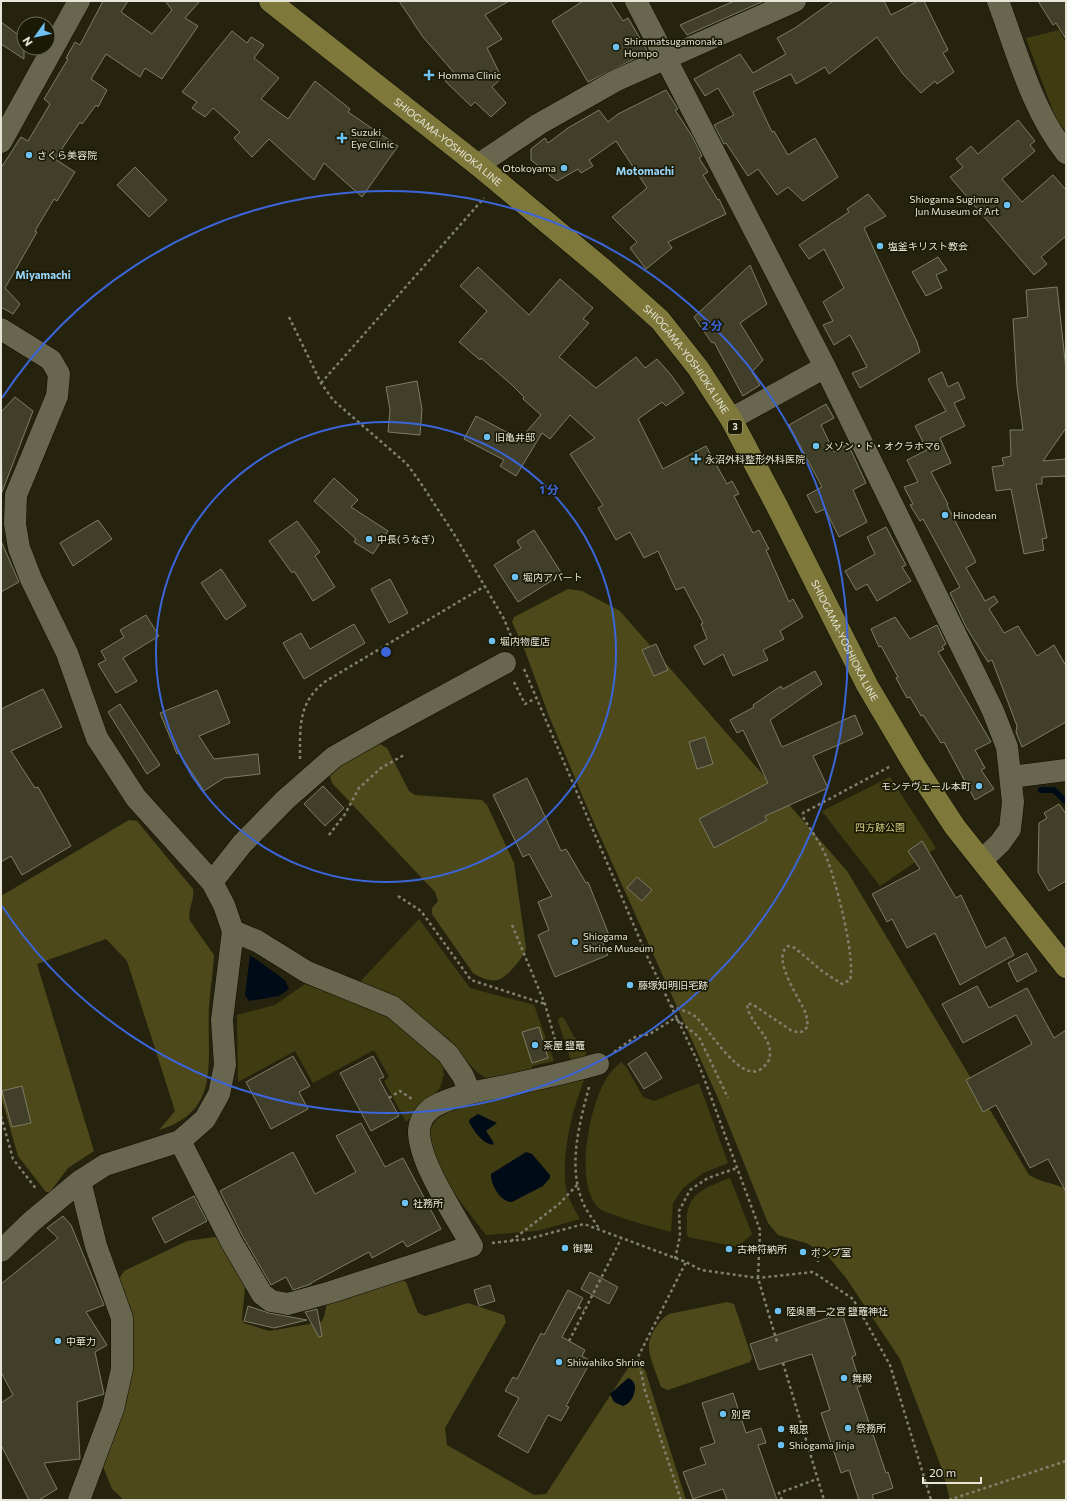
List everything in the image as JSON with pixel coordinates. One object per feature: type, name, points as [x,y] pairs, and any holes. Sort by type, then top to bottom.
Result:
[{"type":"main road","name":"SHIOGAMA-YOSHIOKA LINE","points":[[270,1],[478,165],[604,270],[660,320],[698,368],[731,419],[777,506],[867,685],[915,766],[955,827],[1066,967]]},
{"type":"street","points":[[1,142],[79,1]]},
{"type":"street","points":[[636,1],[825,367],[993,712],[1008,747],[1013,802],[1010,829],[1000,843],[982,860]]},
{"type":"street","points":[[478,165],[539,124],[617,80],[794,1]]},
{"type":"street","points":[[998,1],[1032,93],[1060,146]]},
{"type":"street","points":[[1,329],[51,360],[59,374],[57,396],[16,494],[15,524],[19,548],[31,579],[67,653],[97,738],[136,798],[212,882],[224,905],[233,931],[222,1020],[225,1065],[219,1094],[205,1119],[180,1141],[105,1165],[80,1181],[31,1222],[1,1251]]},
{"type":"street","points":[[731,419],[825,367]]},
{"type":"street","points":[[212,882],[242,844],[300,787],[334,757],[514,658]]},
{"type":"street","points":[[1011,778],[1040,773],[1064,775]]},
{"type":"street","points":[[233,931],[257,941],[307,972],[393,1008],[448,1054],[463,1076],[470,1093]]},
{"type":"street","points":[[180,1141],[231,1241],[262,1294],[271,1301],[288,1304],[331,1292],[472,1246],[430,1169],[422,1148],[419,1131],[421,1120],[429,1111],[440,1103],[470,1093],[565,1074],[598,1064]]},
{"type":"street","points":[[79,1500],[113,1409],[122,1369],[122,1318],[96,1246],[80,1181]]},
{"type":"path","points":[[321,383],[484,198]]},
{"type":"path","points":[[289,317],[321,383],[333,400],[407,464],[454,534],[504,619],[524,704],[536,698]]},
{"type":"path","points":[[300,787],[300,731],[306,702],[315,689],[485,586]]},
{"type":"path","points":[[514,658],[536,698],[638,935],[675,1018],[696,1058],[760,1230],[758,1278],[777,1342]]},
{"type":"path","points":[[329,835],[345,814],[359,788],[381,768],[404,755]]},
{"type":"path","points":[[670,1005],[695,1016],[735,1064],[747,1071],[758,1071],[768,1064],[770,1054],[767,1041],[747,1004],[752,1004],[792,1031],[800,1033],[805,1031],[808,1026],[806,1014],[791,986],[784,966],[782,955],[784,949],[788,946],[795,948],[822,971],[842,984],[850,980],[852,972],[846,928],[829,866],[825,854],[803,817],[803,813],[894,765]]},
{"type":"path","points":[[398,896],[421,912],[471,980],[545,1004]]},
{"type":"path","points":[[512,925],[545,1004],[565,1074]]},
{"type":"path","points":[[598,1064],[635,1037],[650,1034],[675,1018]]},
{"type":"path","points":[[675,1018],[699,1038],[728,1098]]},
{"type":"path","points":[[589,1088],[580,1120],[575,1173],[584,1206],[600,1229]]},
{"type":"path","points":[[1,1116],[12,1159],[50,1207]]},
{"type":"path","points":[[675,1260],[680,1236],[679,1211],[690,1190],[708,1178],[737,1168]]},
{"type":"path","points":[[578,1184],[559,1204],[511,1241],[528,1239],[584,1224],[600,1229],[621,1239],[675,1260],[686,1262],[701,1270],[758,1278],[813,1272],[852,1299],[890,1365],[931,1500]]},
{"type":"path","points":[[569,1341],[621,1239]]},
{"type":"path","points":[[818,1255],[818,1262]]},
{"type":"path","points":[[681,1500],[644,1391],[638,1357],[686,1262]]},
{"type":"path","points":[[578,1307],[584,1310]]},
{"type":"path","points":[[783,1362],[824,1500]]},
{"type":"path","points":[[809,1450],[831,1442]]},
{"type":"path","points":[[949,1500],[1066,1461]]},
{"type":"path","points":[[782,1500],[779,1493],[818,1479]]},
{"type":"green space","points":[[1059,30],[1066,43],[1066,132],[1056,119],[1026,38]]},
{"type":"green space","name":"四方跡公園","points":[[890,777],[936,848],[880,886],[822,811]]},
{"type":"green space","points":[[419,919],[470,988],[534,1005],[554,1061],[532,1066],[534,1073],[492,1080],[484,1077],[477,1072],[451,1045],[357,985]]},
{"type":"green space","points":[[305,984],[386,1014],[424,1042],[443,1066],[444,1074],[440,1088],[406,1122],[384,1081],[389,1077],[374,1050],[313,1083],[295,1051],[238,1082],[237,1015],[275,1005]]},
{"type":"green space","points":[[560,1017],[564,1018],[574,1037],[586,1047],[586,1055],[582,1060],[572,1064],[558,1021]]},
{"type":"green space","points":[[621,1062],[627,1068],[643,1097],[654,1101],[699,1083],[728,1163],[703,1173],[683,1188],[673,1203],[671,1232],[603,1211],[591,1197],[587,1183],[586,1165],[586,1147],[589,1128],[598,1095],[611,1072]]},
{"type":"green space","points":[[572,1076],[584,1080],[575,1105],[566,1147],[565,1175],[568,1196],[580,1219],[537,1231],[486,1235],[447,1184],[436,1165],[428,1132],[437,1119],[456,1108]]},
{"type":"green space","points":[[730,1178],[752,1234],[738,1247],[688,1237],[688,1211],[694,1197],[706,1188]]},
{"type":"shaded area","points":[[568,589],[582,591],[620,611],[847,871],[1029,1175],[1066,1189],[1066,1500],[950,1500],[943,1472],[900,1359],[846,1278],[827,1255],[806,1243],[778,1235],[768,1223],[717,1096],[587,807],[512,622],[514,617]]},
{"type":"shaded area","points":[[374,741],[387,748],[409,791],[415,795],[482,800],[487,805],[514,863],[526,948],[522,957],[514,967],[501,978],[497,980],[488,980],[473,973],[432,914],[432,908],[438,901],[435,892],[332,783],[329,772]]},
{"type":"shaded area","points":[[129,820],[137,821],[193,889],[193,897],[189,913],[190,921],[214,955],[209,1007],[209,1064],[207,1081],[202,1096],[193,1110],[179,1121],[159,1130],[175,1111],[127,961],[106,939],[37,964],[94,1151],[68,1168],[50,1192],[46,1192],[18,1156],[1,1097],[1,896]]},
{"type":"shaded area","points":[[215,1237],[220,1241],[243,1279],[245,1288],[242,1319],[244,1323],[269,1331],[321,1322],[324,1317],[327,1303],[400,1278],[406,1282],[418,1313],[425,1316],[468,1303],[504,1315],[506,1322],[445,1428],[447,1445],[534,1495],[546,1494],[628,1368],[638,1365],[645,1370],[686,1500],[124,1500],[112,1489],[102,1464],[127,1400],[133,1345],[119,1279],[124,1271],[187,1241]]},
{"type":"shaded area","points":[[727,1302],[734,1304],[752,1358],[750,1362],[668,1390],[661,1387],[649,1352],[650,1338],[658,1324],[669,1314]]},
{"type":"water","points":[[250,955],[285,980],[289,989],[279,996],[249,1001],[245,995]]},
{"type":"water","points":[[478,1114],[497,1123],[486,1131],[494,1143],[492,1145],[481,1139],[469,1122],[470,1119]]},
{"type":"water","points":[[526,1152],[532,1154],[550,1175],[550,1178],[543,1186],[512,1202],[508,1201],[500,1196],[494,1188],[491,1174]]},
{"type":"water","points":[[628,1378],[632,1380],[635,1388],[633,1397],[623,1406],[614,1402],[610,1394]]},
{"type":"building","points":[[103,1],[128,1],[121,12],[152,34],[172,10],[165,1],[200,1],[185,18],[198,26],[162,79],[145,68],[140,77],[106,54],[91,79],[107,90],[98,107],[96,105],[82,124],[80,122],[55,159],[75,172],[57,201],[54,199],[35,231],[37,232],[5,288],[20,304],[13,314],[1,307],[1,168],[21,137],[28,141],[50,104],[44,99],[68,59],[66,58],[75,42],[80,45]]},
{"type":"building","points":[[399,1],[509,1],[485,15],[502,39],[487,48],[502,78],[492,87],[506,103],[491,117],[475,102],[471,106],[445,81],[456,75],[423,37]]},
{"type":"building","points":[[583,1],[610,1],[623,21],[628,18],[648,52],[588,82],[552,21]]},
{"type":"building","points":[[734,1],[764,1],[687,35],[680,25]]},
{"type":"building","points":[[833,1],[884,1],[891,15],[918,1],[924,1],[948,50],[943,53],[954,72],[937,84],[935,81],[921,93],[903,74],[877,37],[829,74],[825,67],[796,84],[791,74],[753,92],[772,132],[774,131],[788,155],[815,138],[838,177],[803,201],[788,187],[777,195],[758,169],[748,176],[726,143],[724,144],[714,125],[734,115],[718,88],[705,96],[694,79],[740,54],[753,73],[786,54],[777,38],[795,28]]},
{"type":"building","points":[[1038,1],[1066,1],[1066,39],[1056,23],[1053,25]]},
{"type":"building","points":[[1,22],[16,33],[16,54],[1,44]]},
{"type":"building","points":[[232,31],[247,43],[251,37],[264,45],[254,58],[279,78],[261,99],[288,119],[315,81],[350,109],[348,112],[398,146],[362,197],[324,163],[314,180],[269,139],[252,157],[234,138],[240,132],[213,108],[205,117],[192,108],[197,102],[182,92]]},
{"type":"building","points":[[666,90],[678,109],[675,110],[692,136],[702,156],[699,158],[708,172],[703,175],[718,200],[719,199],[726,214],[668,242],[672,248],[646,269],[630,248],[637,242],[612,217],[647,188],[616,141],[589,160],[593,166],[581,173],[578,169],[557,181],[531,160],[531,149],[545,138],[548,143],[568,128],[599,110],[608,122],[618,114]]},
{"type":"building","points":[[1018,120],[1035,141],[1030,145],[1035,151],[1002,179],[1022,202],[1053,175],[1066,190],[1066,236],[1041,257],[1047,264],[1034,275],[950,177],[963,167],[956,159],[971,146],[978,154]]},
{"type":"building","points":[[135,167],[167,200],[149,217],[117,185]]},
{"type":"building","points":[[868,194],[886,216],[864,228],[917,342],[920,352],[860,388],[852,373],[867,367],[850,335],[834,345],[823,325],[833,321],[823,302],[844,288],[824,249],[809,259],[799,245],[849,212],[847,209]]},
{"type":"building","points":[[938,257],[947,270],[936,275],[942,288],[926,296],[912,272]]},
{"type":"building","points":[[750,265],[767,304],[740,323],[763,360],[752,372],[760,385],[743,396],[714,342],[712,343],[694,317]]},
{"type":"building","points":[[478,267],[529,315],[560,279],[593,308],[583,319],[589,323],[559,357],[596,388],[636,357],[645,368],[657,359],[671,375],[684,393],[666,406],[662,402],[638,419],[663,469],[706,446],[727,484],[732,481],[739,494],[734,496],[753,533],[759,530],[769,549],[766,550],[789,602],[793,599],[803,617],[780,631],[784,639],[763,650],[768,660],[733,676],[723,654],[704,665],[694,646],[707,639],[701,624],[703,623],[684,587],[676,590],[658,551],[644,558],[630,532],[616,540],[598,508],[603,505],[570,454],[595,438],[570,415],[550,439],[542,433],[516,476],[500,466],[504,460],[464,439],[476,416],[520,439],[541,415],[523,399],[524,397],[512,385],[481,358],[480,360],[459,342],[487,311],[460,286]]},
{"type":"building","points":[[1057,287],[1066,369],[1066,428],[1043,461],[1066,459],[1066,476],[1042,477],[1042,484],[1036,484],[1047,538],[1042,539],[1044,550],[1024,554],[1011,489],[996,491],[992,467],[1004,465],[1002,458],[1011,456],[1010,430],[1023,430],[1017,386],[1013,319],[1028,317],[1026,290]]},
{"type":"building","points":[[942,372],[948,387],[958,382],[965,398],[954,403],[965,426],[940,438],[951,463],[931,472],[976,562],[966,568],[985,601],[994,596],[998,602],[989,609],[1004,633],[1018,626],[1037,656],[1054,645],[1066,666],[1066,722],[1022,747],[1016,732],[1017,726],[992,660],[988,662],[966,627],[950,593],[960,587],[923,519],[920,521],[910,505],[913,504],[904,487],[918,482],[907,460],[927,450],[915,426],[946,411],[928,379]]},
{"type":"building","points":[[417,381],[422,409],[420,435],[388,432],[390,410],[386,387]]},
{"type":"building","points":[[15,397],[33,411],[2,492],[1,412]]},
{"type":"building","points":[[826,404],[834,418],[821,425],[834,452],[848,444],[866,483],[853,490],[867,522],[839,537],[825,509],[816,513],[807,495],[822,487],[789,425]]},
{"type":"building","points":[[334,478],[358,500],[351,507],[388,531],[373,554],[354,542],[356,539],[314,501]]},
{"type":"building","points":[[98,520],[112,539],[73,566],[60,543]]},
{"type":"building","points":[[297,521],[320,552],[315,556],[335,587],[313,601],[294,571],[292,573],[269,541]]},
{"type":"building","points":[[886,527],[906,565],[902,567],[911,581],[877,601],[867,584],[856,590],[845,571],[875,554],[867,537]]},
{"type":"building","points":[[534,530],[562,574],[518,602],[494,565],[521,548],[517,541]]},
{"type":"building","points":[[1,541],[19,582],[1,592]]},
{"type":"building","points":[[221,569],[246,606],[226,620],[201,583]]},
{"type":"building","points":[[390,579],[408,613],[389,623],[371,589]]},
{"type":"building","points":[[146,615],[159,636],[123,658],[137,681],[116,693],[98,664],[106,660],[101,651],[124,637],[120,630]]},
{"type":"building","points":[[895,617],[910,639],[937,625],[946,644],[942,647],[944,649],[938,652],[991,742],[975,750],[985,768],[981,770],[994,789],[975,800],[944,742],[941,743],[923,715],[921,716],[910,697],[907,698],[896,678],[898,677],[881,646],[879,647],[871,629]]},
{"type":"building","points":[[354,624],[365,643],[304,679],[283,643],[301,633],[310,649]]},
{"type":"building","points":[[656,644],[668,670],[654,676],[642,650]]},
{"type":"building","points":[[815,671],[822,684],[770,720],[782,747],[855,715],[863,734],[813,756],[828,788],[765,816],[767,820],[714,848],[699,819],[768,783],[743,730],[737,733],[730,720],[754,707],[753,705],[781,686],[783,689]]},
{"type":"building","points":[[43,689],[62,727],[11,751],[35,788],[38,787],[71,846],[22,875],[11,856],[1,862],[1,709]]},
{"type":"building","points":[[217,690],[230,723],[199,736],[214,759],[258,754],[260,774],[224,778],[204,791],[179,753],[177,754],[160,713]]},
{"type":"building","points":[[120,704],[160,765],[147,774],[108,712]]},
{"type":"building","points":[[705,737],[713,764],[697,769],[689,742]]},
{"type":"building","points":[[527,778],[561,851],[566,849],[586,883],[588,882],[611,940],[603,943],[608,955],[555,977],[538,935],[549,930],[538,902],[552,896],[529,854],[523,857],[493,795]]},
{"type":"building","points":[[323,786],[344,808],[325,826],[304,804]]},
{"type":"building","points":[[1059,804],[1066,814],[1066,881],[1049,891],[1038,872],[1039,823],[1047,818],[1044,813]]},
{"type":"building","points":[[922,841],[956,898],[961,895],[986,948],[1005,937],[1014,955],[960,985],[935,933],[907,948],[892,919],[887,922],[872,894],[920,869],[908,851]]},
{"type":"building","points":[[637,877],[652,890],[642,901],[627,888]]},
{"type":"building","points":[[1027,953],[1037,971],[1017,982],[1008,963]]},
{"type":"building","points":[[977,986],[989,1008],[1027,988],[1054,1038],[1066,1030],[1066,1192],[1048,1159],[1030,1168],[996,1105],[983,1112],[966,1080],[1032,1044],[1016,1015],[963,1043],[942,1004]]},
{"type":"building","name":"茶屋 鹽竈","points":[[539,1027],[548,1058],[532,1063],[522,1032]]},
{"type":"building","points":[[646,1052],[662,1078],[644,1089],[628,1064]]},
{"type":"building","points":[[293,1056],[310,1086],[299,1092],[308,1109],[271,1129],[246,1082]]},
{"type":"building","points":[[373,1056],[384,1077],[379,1079],[399,1116],[371,1131],[340,1073]]},
{"type":"building","points":[[22,1086],[31,1123],[12,1127],[2,1091]]},
{"type":"building","points":[[361,1123],[385,1167],[403,1158],[441,1229],[407,1247],[403,1241],[372,1258],[369,1252],[311,1284],[293,1290],[286,1277],[271,1285],[242,1235],[220,1191],[293,1152],[315,1194],[356,1172],[336,1136]]},
{"type":"building","points":[[194,1196],[207,1221],[165,1243],[152,1218]]},
{"type":"building","points":[[63,1216],[71,1225],[104,1305],[86,1312],[107,1345],[95,1352],[104,1394],[77,1402],[80,1459],[44,1463],[57,1489],[39,1500],[29,1500],[1,1445],[1,1403],[13,1395],[1,1372],[1,1284],[58,1238],[47,1228]]},
{"type":"building","points":[[590,1272],[618,1287],[609,1304],[581,1289]]},
{"type":"building","points":[[490,1285],[495,1301],[479,1306],[474,1290]]},
{"type":"building","points":[[568,1290],[583,1298],[562,1337],[585,1350],[582,1356],[591,1361],[566,1406],[569,1407],[561,1421],[548,1415],[528,1453],[498,1436],[519,1398],[505,1391],[513,1377],[517,1379],[541,1333],[544,1335]]},
{"type":"building","points":[[248,1306],[269,1313],[307,1320],[274,1328],[244,1321]]},
{"type":"building","points":[[317,1309],[322,1336],[319,1337],[305,1312]]},
{"type":"building","points":[[842,1313],[856,1355],[852,1357],[861,1386],[857,1387],[886,1473],[888,1472],[893,1488],[872,1495],[874,1500],[859,1500],[849,1470],[841,1473],[821,1413],[830,1410],[812,1354],[759,1370],[750,1344]]},
{"type":"building","points":[[733,1393],[746,1433],[761,1428],[766,1443],[758,1445],[777,1500],[727,1500],[723,1489],[693,1499],[683,1472],[706,1464],[700,1448],[715,1443],[702,1403]]},
{"type":"waterway","points":[[1041,790],[1054,790],[1066,802]]},
{"type":"place","name":"Shiramatsugamonaka Hompo","points":[[616,47]]},
{"type":"place","name":"Homma Clinic","points":[[429,75]]},
{"type":"place","name":"Suzuki Eye Clinic","points":[[342,138]]},
{"type":"place","name":"さくら美容院","points":[[29,155]]},
{"type":"place","name":"Otokoyama","points":[[564,168]]},
{"type":"place","name":"Shiogama Sugimura Jun Museum of Art","points":[[1007,205]]},
{"type":"place","name":"塩釜キリスト教会","points":[[880,246]]},
{"type":"place","name":"旧亀井邸","points":[[487,437]]},
{"type":"place","name":"メゾン・ド・オクラホマ6","points":[[816,446]]},
{"type":"place","name":"永沼外科整形外科医院","points":[[696,459]]},
{"type":"place","name":"Hinodean","points":[[945,515]]},
{"type":"place","name":"中長(うなぎ)","points":[[369,539]]},
{"type":"place","name":"堀内アパート","points":[[515,577]]},
{"type":"place","name":"堀内物産店","points":[[492,641]]},
{"type":"place","name":"モンテヴェール本町","points":[[979,786]]},
{"type":"place","name":"Shiogama Shrine Museum","points":[[575,942]]},
{"type":"place","name":"藤塚知明旧宅跡","points":[[630,985]]},
{"type":"place","name":"茶屋 鹽竈","points":[[535,1045]]},
{"type":"place","name":"社務所","points":[[405,1203]]},
{"type":"place","name":"御製","points":[[565,1248]]},
{"type":"place","name":"古神符納所","points":[[729,1249]]},
{"type":"place","name":"ポンプ室","points":[[803,1252]]},
{"type":"place","name":"陸奥國一之宮 鹽竈神社","points":[[778,1311]]},
{"type":"place","name":"中華力","points":[[58,1341]]},
{"type":"place","name":"Shiwahiko Shrine","points":[[559,1362]]},
{"type":"place","name":"舞殿","points":[[844,1378]]},
{"type":"place","name":"別宮","points":[[723,1414]]},
{"type":"place","name":"祭務所","points":[[848,1428]]},
{"type":"place","name":"報恩","points":[[781,1429]]},
{"type":"place","name":"Shiogama Jinja","points":[[781,1445]]},
{"type":"district","name":"Motomachi","points":[[645,171]]},
{"type":"district","name":"Miyamachi","points":[[43,275]]}]
